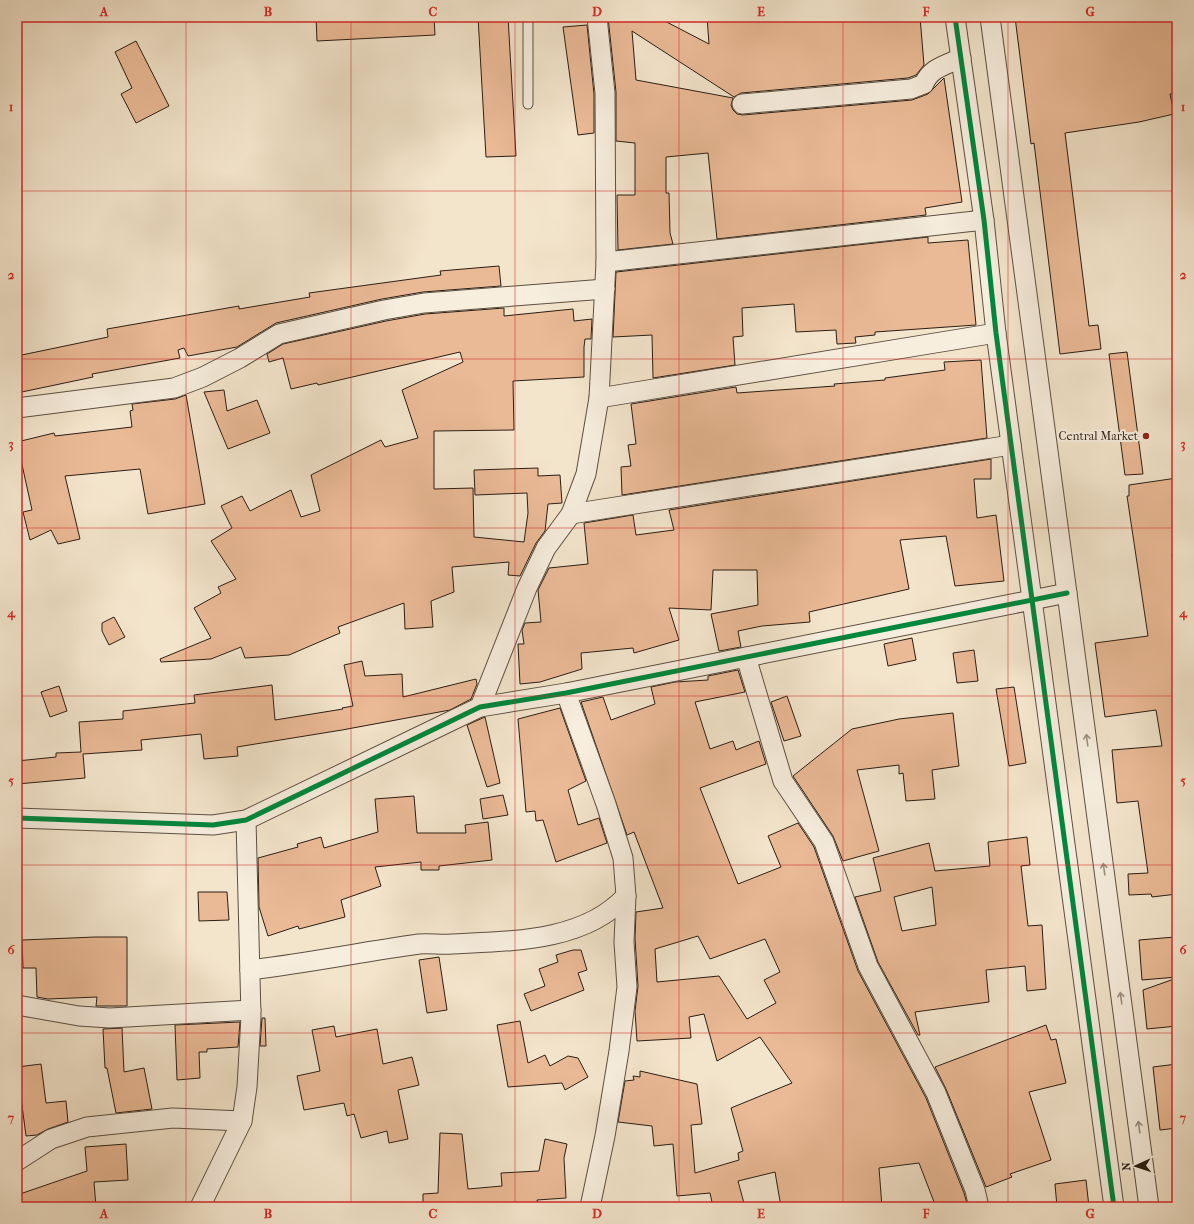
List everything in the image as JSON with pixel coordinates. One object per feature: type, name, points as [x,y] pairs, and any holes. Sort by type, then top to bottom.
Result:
[{"type":"street","points":[[480,707],[527,588],[546,548],[571,514],[586,474],[599,398],[606,262],[605,93],[598,17]]},
{"type":"street","points":[[955,17],[984,220],[996,333],[1114,1207]]},
{"type":"street","points":[[990,17],[1149,1207]]},
{"type":"street","points":[[742,104],[911,89],[924,84],[926,78],[933,70],[961,58]]},
{"type":"street","points":[[606,262],[984,220]]},
{"type":"street","points":[[17,408],[174,388],[203,377],[240,358],[279,334],[384,310],[424,303],[604,289]]},
{"type":"street","points":[[599,398],[996,333]]},
{"type":"street","points":[[571,514],[1011,445]]},
{"type":"street","points":[[17,818],[213,825],[246,820],[480,707],[566,693],[1067,593]]},
{"type":"street","points":[[746,657],[783,781],[824,842],[868,966],[936,1093],[975,1190],[979,1207]]},
{"type":"street","points":[[566,693],[606,804],[623,858],[626,896],[624,942],[626,994],[619,1051],[605,1136],[590,1207]]},
{"type":"street","points":[[200,1207],[242,1121],[247,1087],[251,1010],[246,820]]},
{"type":"street","points":[[250,970],[421,944],[515,941],[560,932],[593,922],[615,908],[626,896]]},
{"type":"street","points":[[17,1005],[79,1016],[110,1018],[251,1010]]},
{"type":"street","points":[[17,1161],[51,1139],[87,1127],[173,1118],[242,1121]]},
{"type":"lane","points":[[528,17],[528,104]]},
{"type":"building","points":[[316,17],[434,17],[435,35],[317,41]]},
{"type":"building","points":[[478,17],[508,17],[516,156],[486,157]]},
{"type":"building","points":[[608,17],[657,17],[709,44],[707,17],[920,17],[924,65],[916,75],[908,78],[741,93],[734,97],[632,31],[636,80],[733,98],[731,105],[733,110],[737,114],[743,115],[912,100],[928,94],[944,78],[962,202],[925,208],[926,215],[717,239],[708,153],[666,157],[666,193],[669,193],[670,233],[673,244],[618,250],[617,195],[635,195],[635,143],[616,141],[616,92]]},
{"type":"building","points":[[1015,17],[1177,17],[1177,93],[1170,94],[1174,114],[1139,122],[1065,133],[1089,326],[1098,325],[1101,349],[1060,354],[1034,143],[1031,144]]},
{"type":"building","points":[[587,25],[594,94],[594,133],[578,135],[563,27]]},
{"type":"building","points":[[136,41],[169,106],[136,123],[121,94],[132,88],[115,52]]},
{"type":"building","points":[[928,237],[928,243],[968,240],[976,325],[875,332],[875,335],[855,337],[856,343],[837,344],[836,330],[796,332],[794,304],[742,308],[743,336],[733,337],[735,365],[653,378],[652,335],[613,337],[616,272]]},
{"type":"building","points":[[499,266],[501,286],[423,292],[382,299],[276,323],[237,347],[188,356],[184,348],[178,350],[180,358],[92,374],[93,377],[17,393],[17,356],[108,337],[107,329],[239,306],[239,309],[310,297],[309,293],[441,275],[440,271]]},
{"type":"building","points":[[504,308],[504,316],[573,309],[574,321],[592,319],[591,339],[585,339],[584,377],[513,381],[514,430],[434,431],[434,489],[473,488],[474,537],[524,542],[528,513],[527,493],[475,495],[474,470],[538,468],[538,476],[560,475],[562,503],[548,504],[545,531],[536,543],[520,576],[508,575],[509,562],[452,567],[454,592],[431,601],[433,627],[405,629],[404,603],[338,627],[340,633],[289,655],[245,658],[241,647],[211,659],[161,662],[160,659],[211,638],[194,608],[221,593],[218,587],[236,579],[211,541],[232,528],[221,506],[242,496],[250,511],[291,490],[301,517],[320,511],[311,475],[381,440],[385,447],[418,438],[402,390],[463,362],[460,352],[318,385],[317,383],[291,389],[283,358],[269,362],[267,354],[283,344],[386,321],[425,314]]},
{"type":"building","points":[[1127,352],[1143,474],[1125,475],[1109,354]]},
{"type":"building","points":[[981,360],[987,438],[622,495],[621,467],[631,466],[628,445],[636,444],[631,404],[736,387],[737,393],[835,386],[834,384],[885,380],[885,378],[945,370],[944,362]]},
{"type":"building","points":[[224,390],[227,411],[257,400],[270,433],[228,449],[204,392]]},
{"type":"building","points":[[186,395],[205,504],[148,514],[140,469],[65,476],[80,539],[58,544],[51,530],[30,540],[23,512],[32,510],[17,442],[54,433],[55,436],[132,427],[130,411],[133,410],[132,404],[175,399]]},
{"type":"building","points":[[991,459],[991,479],[974,479],[977,518],[996,515],[1004,581],[955,586],[946,536],[900,540],[909,589],[809,612],[810,622],[762,626],[738,631],[741,647],[719,651],[711,614],[758,605],[757,570],[713,570],[711,610],[669,608],[679,640],[634,653],[633,648],[581,653],[582,669],[540,682],[520,684],[518,644],[524,644],[522,630],[525,623],[541,622],[538,590],[549,568],[588,564],[584,523],[633,515],[636,535],[674,530],[669,510]]},
{"type":"building","points":[[1177,478],[1177,554],[1172,554],[1177,591],[1177,894],[1152,897],[1151,894],[1129,895],[1128,874],[1148,873],[1138,801],[1117,803],[1112,750],[1162,746],[1156,710],[1105,717],[1095,643],[1148,636],[1127,496],[1129,496],[1129,485]]},
{"type":"building","points":[[114,617],[125,637],[109,645],[102,631],[102,623]]},
{"type":"building","points":[[912,638],[916,660],[888,666],[884,644]]},
{"type":"building","points":[[974,650],[978,681],[957,683],[953,653]]},
{"type":"building","points":[[362,661],[365,676],[402,674],[403,697],[476,679],[477,684],[471,699],[450,710],[342,730],[237,747],[238,756],[204,759],[201,734],[141,740],[142,750],[83,754],[85,778],[17,784],[17,761],[56,757],[56,753],[81,752],[79,722],[123,719],[123,711],[195,703],[194,695],[272,685],[275,720],[353,706],[344,665]]},
{"type":"building","points":[[738,670],[745,692],[695,702],[710,749],[733,741],[736,750],[759,741],[766,764],[700,788],[738,884],[781,867],[768,836],[798,823],[814,847],[858,971],[926,1098],[964,1193],[968,1207],[936,1207],[919,1163],[879,1168],[882,1207],[781,1207],[775,1172],[738,1181],[745,1207],[713,1207],[710,1193],[677,1196],[673,1144],[654,1146],[652,1126],[618,1122],[625,1081],[634,1080],[633,1076],[640,1077],[640,1071],[697,1084],[702,1124],[691,1125],[695,1173],[739,1160],[738,1153],[743,1151],[731,1108],[792,1083],[760,1037],[717,1061],[704,1014],[689,1017],[691,1038],[637,1041],[635,1011],[638,986],[635,938],[636,912],[663,908],[634,832],[627,835],[581,702],[603,697],[611,720],[655,704],[651,687],[675,682],[708,680],[708,676]],"holes":[[[698,936],[710,959],[765,939],[780,972],[764,980],[776,1003],[747,1019],[719,976],[657,982],[655,949]]]},
{"type":"building","points":[[59,686],[67,711],[50,717],[41,692]]},
{"type":"building","points":[[1014,687],[1026,763],[1009,766],[996,689]]},
{"type":"building","points":[[787,696],[801,736],[784,741],[771,702]]},
{"type":"building","points":[[560,708],[586,781],[568,790],[578,825],[599,818],[607,843],[556,862],[543,820],[536,821],[535,811],[526,812],[518,719]]},
{"type":"building","points":[[953,713],[959,766],[932,770],[935,799],[906,801],[903,773],[899,774],[899,765],[857,770],[879,851],[843,861],[833,836],[793,776],[852,729],[899,719]]},
{"type":"building","points":[[485,717],[500,783],[487,787],[467,725]]},
{"type":"building","points":[[503,795],[508,815],[483,819],[480,799]]},
{"type":"building","points":[[414,796],[417,833],[466,833],[465,825],[488,822],[492,860],[439,866],[439,870],[421,870],[421,862],[375,867],[381,886],[341,900],[345,917],[299,929],[298,926],[268,936],[259,907],[258,858],[298,847],[297,844],[321,837],[324,848],[378,832],[375,799]]},
{"type":"building","points":[[1027,837],[1030,865],[1021,866],[1028,926],[1042,925],[1046,989],[1027,991],[1025,966],[986,970],[989,1002],[915,1012],[920,1035],[918,1035],[878,962],[855,897],[881,891],[873,858],[929,843],[935,871],[990,866],[988,842]],"holes":[[[932,887],[936,925],[902,931],[894,897]]]},
{"type":"building","points":[[198,892],[227,892],[229,920],[199,921]]},
{"type":"building","points":[[127,937],[127,1006],[96,1006],[97,997],[48,999],[37,997],[36,968],[23,968],[22,940]]},
{"type":"building","points":[[1175,937],[1177,977],[1142,980],[1139,940]]},
{"type":"building","points":[[573,950],[581,950],[587,970],[578,973],[584,990],[531,1011],[524,994],[545,986],[539,969],[558,962],[556,955]]},
{"type":"building","points":[[439,957],[447,1010],[427,1013],[419,960]]},
{"type":"building","points":[[1177,978],[1177,1026],[1147,1029],[1143,990]]},
{"type":"building","points":[[262,1018],[265,1018],[266,1046],[260,1046]]},
{"type":"building","points":[[520,1021],[528,1063],[545,1055],[550,1066],[568,1056],[578,1058],[588,1077],[565,1090],[562,1083],[508,1087],[497,1025]]},
{"type":"building","points":[[240,1022],[238,1047],[207,1049],[207,1052],[199,1052],[200,1078],[177,1080],[175,1025]]},
{"type":"building","points":[[1046,1025],[1051,1040],[1056,1039],[1066,1083],[1029,1092],[1051,1160],[1010,1174],[1012,1177],[986,1187],[946,1089],[935,1067]]},
{"type":"building","points":[[334,1026],[336,1037],[377,1029],[383,1064],[412,1057],[419,1085],[398,1090],[408,1139],[389,1143],[387,1131],[361,1138],[354,1114],[347,1116],[344,1103],[304,1110],[297,1076],[320,1071],[312,1030]]},
{"type":"building","points":[[122,1028],[124,1072],[144,1068],[152,1109],[116,1113],[107,1068],[105,1068],[103,1029]]},
{"type":"building","points":[[41,1064],[46,1103],[66,1101],[68,1122],[48,1129],[37,1135],[26,1136],[17,1067]]},
{"type":"building","points":[[1177,1064],[1177,1128],[1160,1130],[1153,1067]]},
{"type":"building","points":[[440,1133],[462,1134],[468,1189],[502,1186],[501,1173],[539,1171],[545,1139],[567,1144],[564,1158],[566,1198],[537,1200],[538,1207],[423,1207],[423,1194],[438,1193]]},
{"type":"building","points":[[126,1144],[128,1180],[94,1182],[96,1207],[17,1207],[17,1195],[87,1171],[85,1147]]},
{"type":"building","points":[[1086,1180],[1089,1207],[1057,1207],[1055,1184]]},
{"type":"cycle path","points":[[955,17],[984,220],[996,333],[1114,1207]]},
{"type":"cycle path","points":[[17,818],[213,825],[246,820],[480,707],[566,693],[1067,593]]},
{"type":"place","name":"Central Market","points":[[1146,436]]}]
